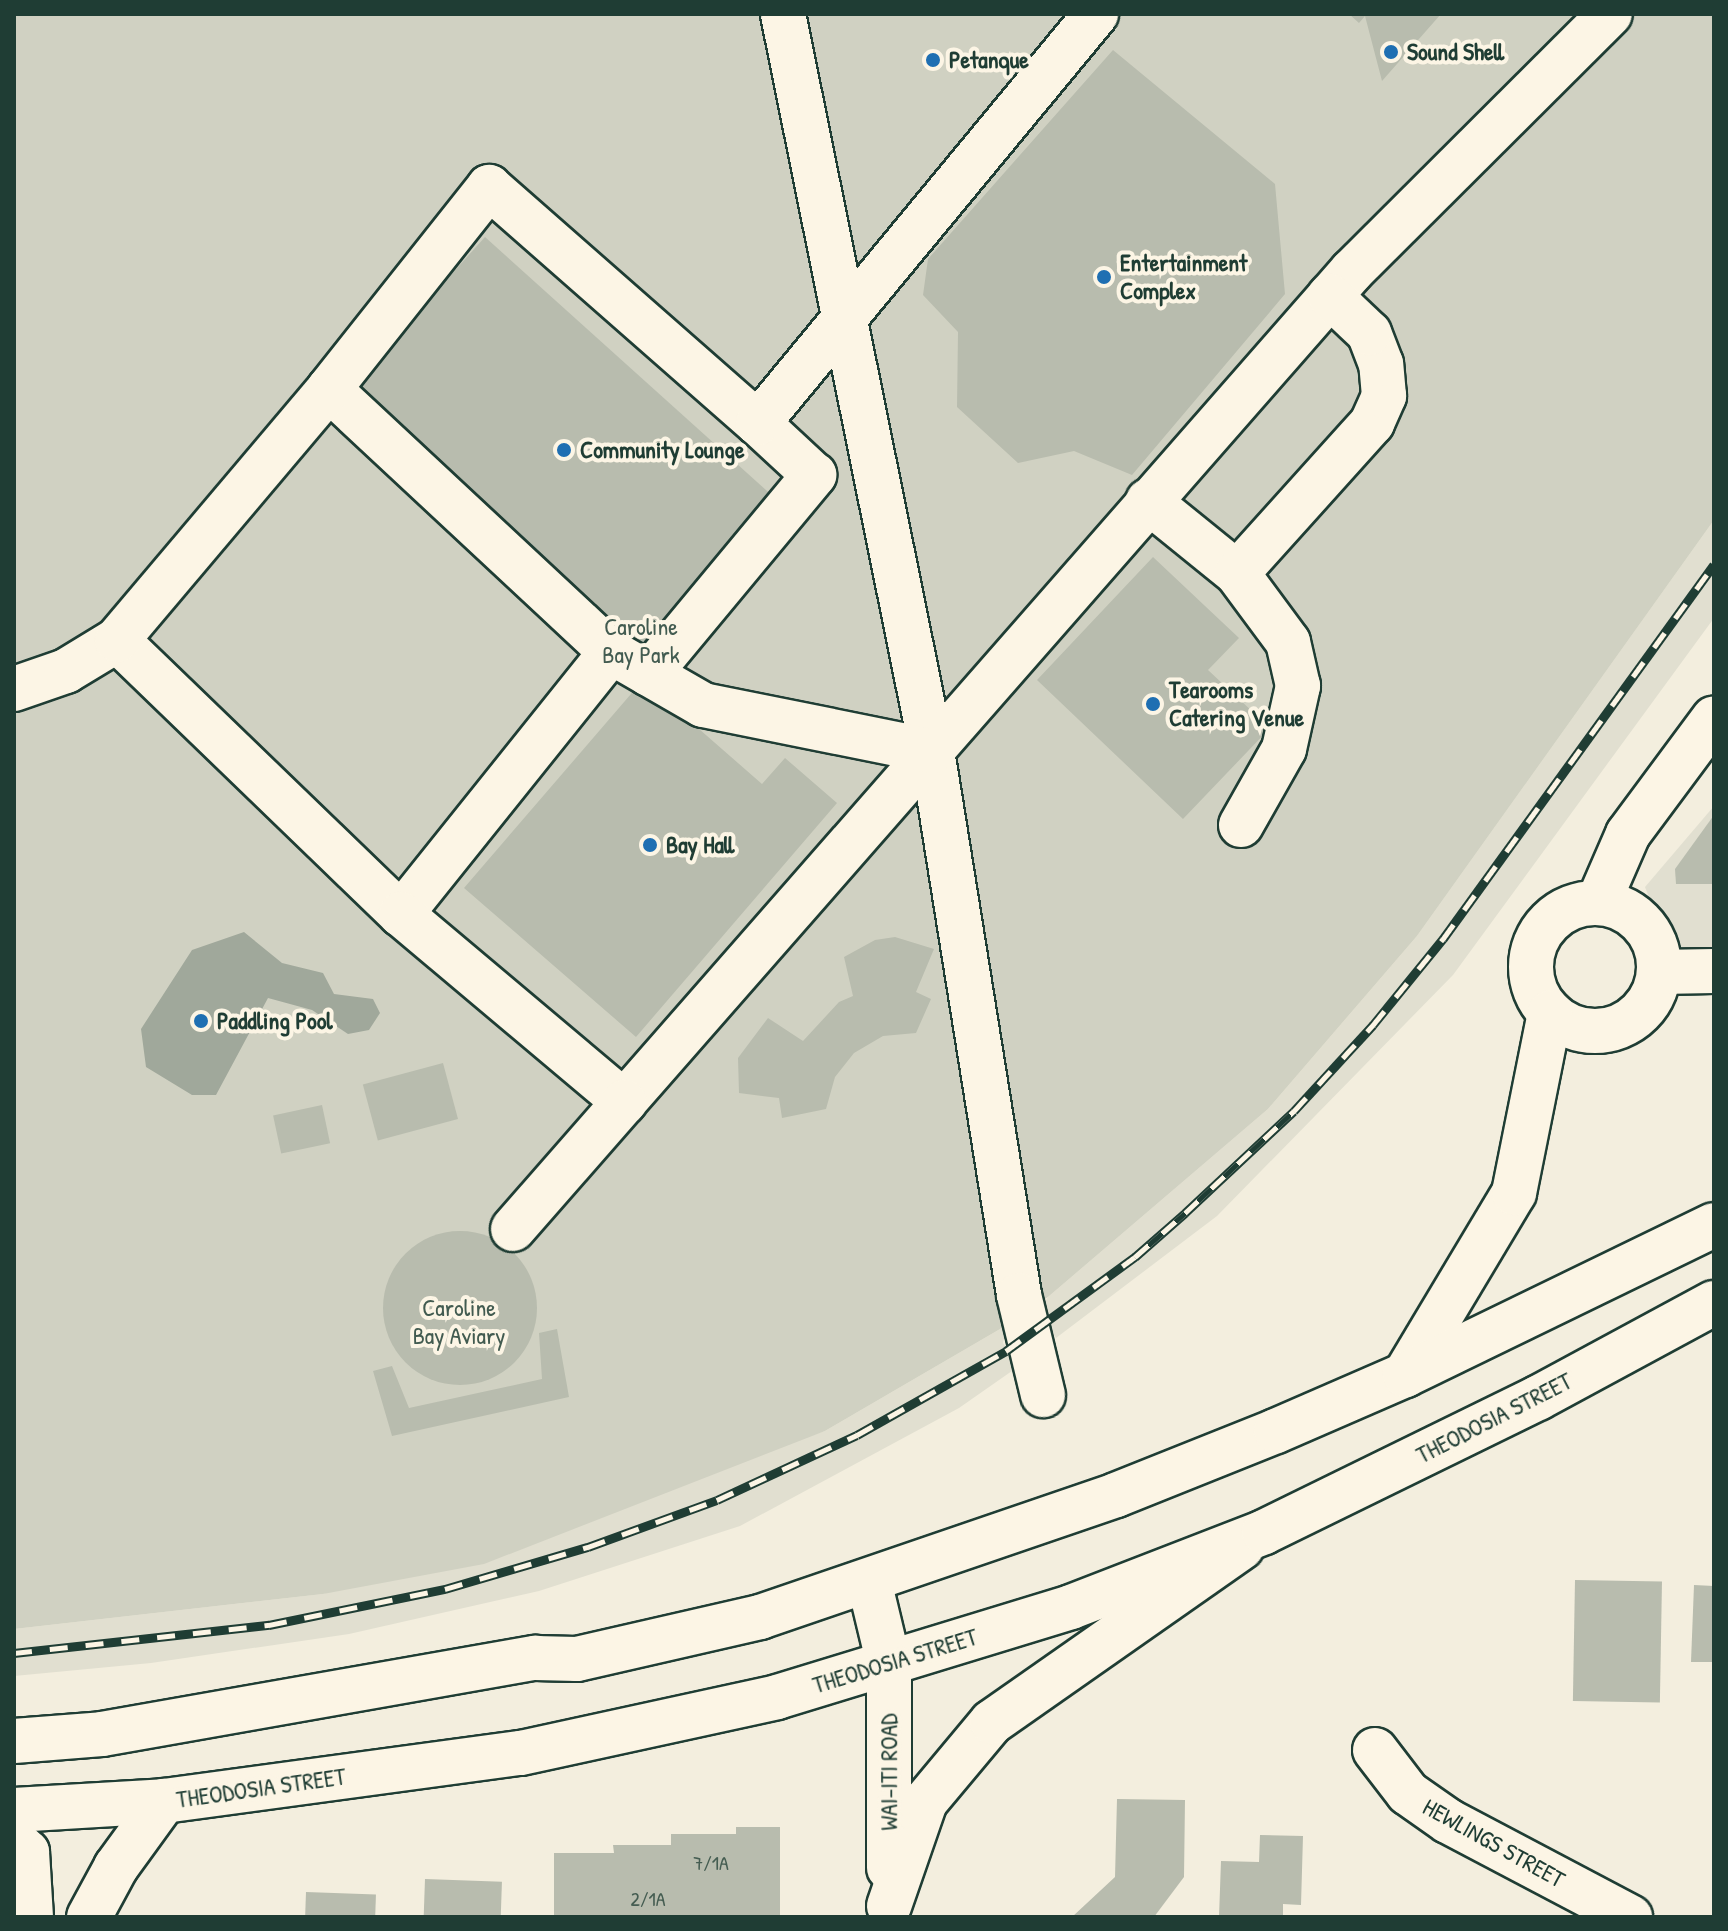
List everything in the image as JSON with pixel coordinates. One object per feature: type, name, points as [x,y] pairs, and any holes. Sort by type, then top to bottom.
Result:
[{"type":"main road","points":[[783,14],[932,751],[1019,1295],[1043,1395]]},
{"type":"main road","points":[[758,423],[844,315],[1096,14]]},
{"type":"main road","points":[[513,1229],[1330,296],[1610,14]]},
{"type":"main road","points":[[14,689],[66,671],[117,640],[329,389],[489,187],[814,475],[649,674]]},
{"type":"main road","points":[[1237,573],[1372,423],[1384,396],[1381,364],[1369,333],[1330,296]]},
{"type":"main road","points":[[329,389],[611,652],[703,705],[932,751]]},
{"type":"main road","points":[[1148,501],[1237,573],[1281,629],[1298,686],[1284,749],[1241,825]]},
{"type":"main road","points":[[117,640],[401,914],[624,1102]]},
{"type":"main road","points":[[401,914],[611,652]]},
{"type":"main road","points":[[1598,903],[1628,834],[1714,718]]},
{"type":"main road","points":[[1598,903],[1618,907],[1643,925],[1658,952],[1659,972],[1653,995],[1638,1015],[1617,1028],[1594,1032],[1570,1027],[1550,1013],[1531,980],[1535,941],[1561,913],[1598,903]]},
{"type":"main road","points":[[1659,972],[1714,971]]},
{"type":"main road","points":[[1405,1375],[1514,1193],[1550,1013]]},
{"type":"main road","points":[[14,1741],[102,1734],[535,1658],[577,1659],[760,1617],[1116,1495],[1405,1375],[1714,1225]]},
{"type":"main road","name":"THEODOSIA STREET","points":[[14,1810],[164,1801],[521,1753],[777,1697],[889,1664],[1071,1607],[1264,1532],[1538,1398],[1714,1303]]},
{"type":"main road","points":[[888,1912],[925,1802],[992,1722],[1264,1532]]},
{"type":"main road","name":"WAI-ITI ROAD","points":[[869,1581],[889,1664],[888,1912]]},
{"type":"main road","name":"HEWLINGS STREET","points":[[1375,1750],[1408,1793],[1448,1821],[1630,1917]]},
{"type":"main road","points":[[89,1917],[116,1867],[164,1801]]},
{"type":"main road","points":[[14,1840],[27,1852],[31,1917]]},
{"type":"shaded area","points":[[1714,520],[1714,618],[1453,975],[1217,1216],[1056,1338],[1039,1311],[1048,1297],[1268,1109],[1417,936]]},
{"type":"shaded area","points":[[1714,806],[1714,952],[1671,954],[1645,887]]},
{"type":"shaded area","name":"Paddling Pool","points":[[244,932],[282,963],[323,973],[334,994],[373,999],[380,1013],[369,1030],[348,1034],[312,1010],[268,998],[216,1095],[192,1095],[146,1067],[141,1029],[192,950]]},
{"type":"shaded area","points":[[1007,1325],[1003,1343],[1019,1366],[959,1408],[740,1526],[539,1591],[349,1634],[151,1663],[14,1676],[14,1629],[323,1594],[825,1431]]},
{"type":"green space","name":"Caroline Bay Park","points":[[14,14],[1714,14],[1714,520],[1417,936],[1268,1109],[1048,1297],[1007,1325],[825,1431],[484,1564],[323,1594],[14,1629]]},
{"type":"building","name":"Sound Shell","points":[[1349,14],[1441,14],[1382,81],[1365,16],[1359,23]]},
{"type":"building","name":"Entertainment Complex","points":[[1113,50],[1275,184],[1285,294],[1132,475],[1074,451],[1018,463],[957,407],[958,332],[923,295],[928,259]]},
{"type":"building","name":"Community Lounge","points":[[485,237],[783,505],[644,659],[346,391]]},
{"type":"building","name":"Tearooms Catering Venue","points":[[1153,557],[1239,638],[1208,670],[1270,728],[1183,819],[1037,680]]},
{"type":"building","name":"Bay Hall","points":[[643,680],[762,784],[785,758],[837,803],[636,1037],[464,888]]},
{"type":"building","points":[[1714,815],[1714,884],[1676,884],[1675,869]]},
{"type":"building","points":[[895,937],[934,949],[916,992],[931,999],[916,1033],[883,1036],[854,1053],[835,1077],[826,1109],[782,1118],[779,1098],[739,1093],[738,1058],[768,1018],[803,1041],[839,1002],[853,996],[844,957],[875,940]]},
{"type":"building","points":[[443,1063],[458,1119],[378,1141],[363,1084]]},
{"type":"building","points":[[322,1105],[330,1143],[281,1154],[273,1115]]},
{"type":"building","points":[[460,1231],[489,1237],[514,1254],[531,1279],[537,1308],[531,1337],[514,1362],[489,1379],[460,1385],[431,1379],[406,1362],[389,1337],[383,1308],[389,1279],[406,1254],[431,1237]]},
{"type":"building","points":[[557,1329],[569,1397],[392,1436],[373,1371],[392,1366],[409,1408],[542,1379],[539,1333]]},
{"type":"building","points":[[1575,1580],[1662,1582],[1660,1702],[1573,1701]]},
{"type":"building","points":[[1694,1585],[1714,1586],[1714,1662],[1691,1662]]},
{"type":"building","points":[[1117,1799],[1185,1800],[1184,1877],[1154,1917],[1072,1917],[1115,1877]]},
{"type":"building","points":[[736,1827],[780,1827],[780,1917],[554,1917],[554,1853],[614,1853],[613,1845],[671,1845],[671,1834],[736,1834]]},
{"type":"building","points":[[1260,1835],[1303,1836],[1301,1905],[1283,1904],[1283,1917],[1219,1917],[1221,1861],[1259,1862]]},
{"type":"building","points":[[425,1879],[502,1882],[501,1917],[424,1917]]},
{"type":"building","points":[[306,1892],[376,1894],[375,1917],[305,1917]]},
{"type":"railway","points":[[14,1653],[269,1625],[445,1589],[588,1547],[717,1500],[857,1435],[1006,1351],[1135,1257],[1185,1213],[1294,1111],[1373,1025],[1443,939],[1714,565]]},
{"type":"place","name":"Sound Shell","points":[[1391,52]]},
{"type":"place","name":"Petanque","points":[[933,60]]},
{"type":"place","name":"Entertainment Complex","points":[[1104,277]]},
{"type":"place","name":"Community Lounge","points":[[564,450]]},
{"type":"place","name":"Tearooms Catering Venue","points":[[1153,704]]},
{"type":"place","name":"Bay Hall","points":[[650,845]]},
{"type":"place","name":"Paddling Pool","points":[[201,1021]]},
{"type":"park label","name":"Caroline Bay Aviary","points":[[459,1322]]}]
